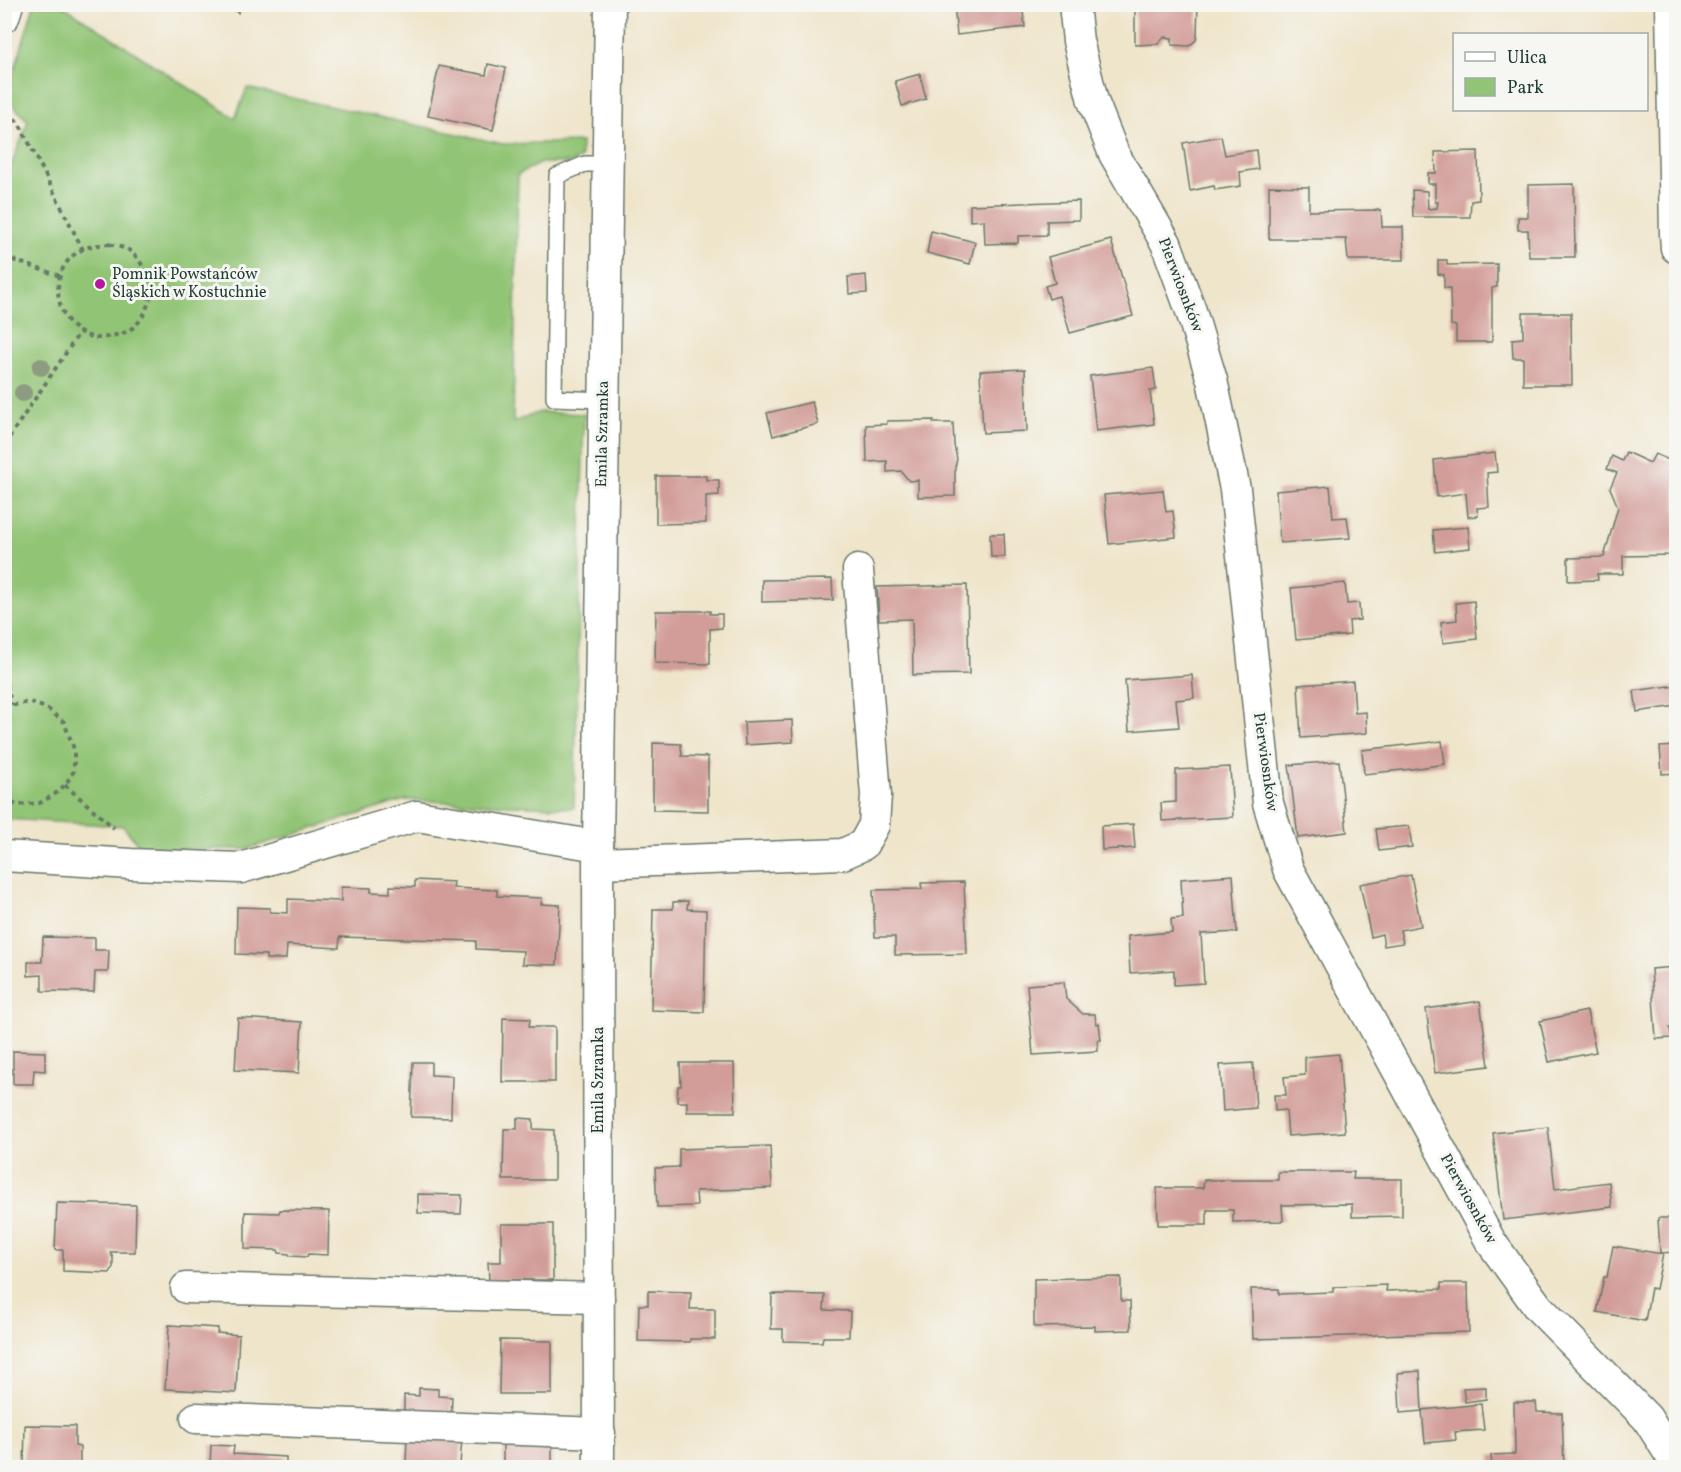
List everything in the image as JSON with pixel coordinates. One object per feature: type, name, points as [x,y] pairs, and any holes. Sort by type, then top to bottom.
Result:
[{"type":"street","points":[[4,18],[8,4]]},
{"type":"street","name":"Emila Szramka","points":[[599,1467],[598,854],[610,4]]},
{"type":"street","name":"Pierwiosnków","points":[[1074,4],[1077,41],[1093,101],[1114,154],[1166,243],[1191,311],[1212,380],[1235,489],[1268,803],[1288,869],[1491,1242],[1538,1307],[1647,1418],[1677,1464]]},
{"type":"street","points":[[1671,4],[1677,248]]},
{"type":"street","points":[[4,856],[241,868],[417,816],[598,854],[843,854],[863,845],[874,825],[876,795],[858,570]]},
{"type":"street","points":[[186,1288],[599,1298]]},
{"type":"street","points":[[1647,1418],[1677,1417]]},
{"type":"street","points":[[196,1418],[600,1433]]},
{"type":"lane","points":[[604,400],[554,398],[557,176],[585,164],[607,164]]},
{"type":"path","points":[[4,104],[21,127],[83,250]]},
{"type":"path","points":[[110,244],[127,249],[141,262],[147,278],[150,297],[142,320],[123,334],[98,338],[80,332],[67,320],[60,304],[57,284],[60,276],[64,266],[75,254],[90,246],[110,244]]},
{"type":"path","points":[[4,257],[60,276]]},
{"type":"path","points":[[4,445],[80,332]]},
{"type":"path","points":[[4,667],[11,705]]},
{"type":"path","points":[[4,707],[30,702],[48,709],[64,722],[74,749],[74,771],[65,785],[55,794],[40,803],[17,805],[4,800]]},
{"type":"path","points":[[65,785],[131,842],[131,864]]},
{"type":"green space","points":[[34,5],[62,5],[235,118],[247,88],[503,144],[581,142],[581,158],[570,163],[541,163],[518,174],[513,422],[540,412],[584,414],[574,808],[405,800],[247,849],[142,849],[123,826],[5,819],[4,185],[28,121],[6,98]]},
{"type":"building","points":[[224,4],[243,4],[238,13]]},
{"type":"building","points":[[954,4],[1022,4],[1025,27],[957,35]]},
{"type":"building","points":[[1135,4],[1198,4],[1196,40],[1189,46],[1172,45],[1172,38],[1164,37],[1158,44],[1135,45]]},
{"type":"building","points":[[488,64],[506,68],[493,130],[428,116],[439,66],[486,75]]},
{"type":"building","points":[[920,74],[926,99],[902,106],[895,81]]},
{"type":"building","points":[[1221,136],[1225,155],[1256,150],[1258,169],[1240,172],[1241,186],[1215,190],[1214,186],[1190,191],[1183,143]]},
{"type":"building","points":[[1478,151],[1479,200],[1471,201],[1470,217],[1413,217],[1412,190],[1427,191],[1428,209],[1437,208],[1435,184],[1428,184],[1428,173],[1436,173],[1435,152]]},
{"type":"building","points":[[1574,184],[1575,257],[1529,257],[1528,230],[1518,230],[1518,217],[1528,217],[1528,185]]},
{"type":"building","points":[[1269,186],[1309,187],[1309,211],[1381,210],[1382,227],[1403,227],[1404,260],[1348,260],[1346,239],[1269,239]]},
{"type":"building","points":[[1079,201],[1079,220],[1047,221],[1047,235],[1018,236],[1018,243],[985,244],[984,220],[970,221],[970,205]]},
{"type":"building","points":[[931,231],[975,242],[970,264],[927,253]]},
{"type":"building","points":[[1111,240],[1133,316],[1070,333],[1059,296],[1049,299],[1045,286],[1055,283],[1048,257]]},
{"type":"building","points":[[1438,260],[1447,260],[1447,265],[1497,264],[1497,287],[1492,288],[1492,342],[1456,342],[1456,326],[1451,325],[1450,288],[1444,288],[1444,275],[1438,274]]},
{"type":"building","points":[[866,275],[867,293],[849,294],[848,277]]},
{"type":"building","points":[[1523,313],[1571,313],[1572,385],[1523,385],[1523,358],[1513,358],[1512,339],[1523,338]]},
{"type":"building","points":[[1153,368],[1156,390],[1150,391],[1154,424],[1096,431],[1090,376]]},
{"type":"building","points":[[1025,369],[1027,431],[983,433],[980,371]]},
{"type":"building","points":[[812,402],[818,424],[773,436],[767,413]]},
{"type":"building","points":[[934,420],[933,423],[953,423],[957,459],[955,496],[918,497],[918,480],[909,481],[901,471],[887,472],[887,461],[867,462],[866,425],[887,424],[887,421]]},
{"type":"building","points":[[1626,452],[1650,463],[1655,454],[1676,463],[1676,543],[1672,555],[1623,556],[1623,574],[1597,574],[1598,580],[1568,581],[1568,558],[1604,557],[1618,507],[1610,488],[1617,473],[1607,469],[1612,456],[1622,461]]},
{"type":"building","points":[[1495,453],[1497,472],[1487,473],[1489,507],[1477,508],[1478,516],[1468,517],[1466,493],[1437,497],[1434,460]]},
{"type":"building","points":[[656,476],[706,476],[706,480],[719,480],[719,495],[706,496],[706,523],[656,524]]},
{"type":"building","points":[[1330,486],[1333,518],[1347,517],[1350,538],[1280,543],[1276,491]]},
{"type":"building","points":[[1163,490],[1166,512],[1173,511],[1176,537],[1109,544],[1104,495]]},
{"type":"building","points":[[1468,527],[1470,548],[1435,552],[1433,530]]},
{"type":"building","points":[[990,534],[1004,534],[1005,557],[991,557]]},
{"type":"building","points":[[832,579],[833,600],[762,602],[762,580]]},
{"type":"building","points":[[1345,583],[1347,604],[1359,603],[1360,620],[1349,621],[1350,635],[1296,640],[1291,588]]},
{"type":"building","points":[[967,585],[969,674],[913,675],[912,619],[879,620],[877,587]]},
{"type":"building","points":[[1474,601],[1477,639],[1443,643],[1441,622],[1457,620],[1456,603]]},
{"type":"building","points":[[656,611],[710,611],[710,614],[722,614],[722,628],[710,629],[710,664],[655,663]]},
{"type":"building","points":[[1192,675],[1194,698],[1176,700],[1179,727],[1129,731],[1125,680]]},
{"type":"building","points":[[1353,681],[1355,713],[1366,712],[1367,733],[1301,738],[1298,685]]},
{"type":"building","points":[[1676,686],[1676,706],[1637,712],[1634,691]]},
{"type":"building","points":[[792,720],[793,742],[745,745],[744,722]]},
{"type":"building","points":[[1442,741],[1445,764],[1364,774],[1362,750]]},
{"type":"building","points":[[653,743],[681,744],[682,756],[708,757],[708,811],[653,810]]},
{"type":"building","points":[[1676,746],[1676,773],[1662,774],[1660,747]]},
{"type":"building","points":[[1339,761],[1347,832],[1298,838],[1289,765]]},
{"type":"building","points":[[1230,767],[1233,817],[1162,821],[1161,803],[1176,802],[1176,770]]},
{"type":"building","points":[[1133,824],[1135,848],[1102,850],[1101,826]]},
{"type":"building","points":[[1409,826],[1412,847],[1379,851],[1376,829]]},
{"type":"building","points":[[1233,875],[1237,932],[1201,934],[1204,983],[1174,985],[1174,970],[1130,973],[1128,936],[1172,932],[1171,919],[1183,918],[1181,879]]},
{"type":"building","points":[[1411,875],[1421,926],[1400,930],[1403,943],[1384,946],[1382,934],[1371,937],[1360,884]]},
{"type":"building","points":[[415,880],[454,882],[453,888],[497,890],[497,896],[542,898],[541,904],[560,905],[557,965],[522,964],[523,951],[476,949],[476,941],[340,937],[339,948],[287,945],[286,959],[266,959],[266,955],[236,954],[237,907],[270,908],[270,912],[288,913],[288,899],[341,901],[341,887],[371,888],[371,892],[390,893],[390,886],[415,887]]},
{"type":"building","points":[[964,882],[967,954],[895,955],[895,937],[875,937],[873,890],[922,889],[921,883]]},
{"type":"building","points":[[688,901],[687,909],[706,910],[704,1012],[651,1010],[653,909],[673,909],[673,902]]},
{"type":"building","points":[[43,937],[95,938],[95,950],[109,950],[108,972],[95,972],[94,992],[42,991],[42,975],[28,976],[28,962],[42,962]]},
{"type":"building","points":[[1676,967],[1676,1028],[1670,1028],[1672,1038],[1656,1039],[1651,969]]},
{"type":"building","points":[[1064,982],[1066,999],[1083,1014],[1095,1014],[1096,1024],[1099,1023],[1101,1040],[1098,1040],[1098,1051],[1033,1055],[1027,985]]},
{"type":"building","points":[[1480,1001],[1489,1066],[1435,1073],[1426,1009]]},
{"type":"building","points":[[1587,1011],[1596,1052],[1549,1062],[1540,1021]]},
{"type":"building","points":[[238,1018],[302,1022],[299,1073],[235,1070]]},
{"type":"building","points":[[503,1018],[530,1019],[529,1027],[555,1027],[555,1082],[502,1082]]},
{"type":"building","points":[[13,1051],[45,1052],[45,1071],[34,1070],[33,1084],[13,1084]]},
{"type":"building","points":[[1339,1054],[1345,1132],[1288,1136],[1286,1110],[1275,1111],[1274,1095],[1286,1095],[1284,1077],[1305,1075],[1305,1057]]},
{"type":"building","points":[[413,1062],[431,1062],[431,1075],[452,1076],[451,1118],[411,1117]]},
{"type":"building","points":[[680,1063],[734,1063],[735,1112],[687,1112],[687,1102],[677,1102],[678,1086],[681,1086]]},
{"type":"building","points":[[1253,1063],[1256,1108],[1223,1111],[1220,1065]]},
{"type":"building","points":[[517,1118],[533,1119],[533,1129],[554,1130],[554,1180],[503,1180],[504,1129],[517,1129]]},
{"type":"building","points":[[1548,1127],[1555,1189],[1609,1182],[1612,1207],[1503,1220],[1493,1133]]},
{"type":"building","points":[[770,1146],[772,1188],[696,1191],[697,1206],[657,1207],[655,1168],[679,1167],[679,1149]]},
{"type":"building","points":[[1278,1172],[1354,1172],[1353,1179],[1402,1179],[1402,1216],[1352,1217],[1352,1204],[1282,1205],[1283,1221],[1233,1222],[1233,1210],[1207,1210],[1207,1225],[1158,1225],[1157,1188],[1203,1188],[1204,1180],[1278,1180]]},
{"type":"building","points":[[418,1194],[462,1195],[461,1214],[418,1213]]},
{"type":"building","points":[[57,1203],[136,1205],[135,1252],[110,1252],[113,1267],[110,1273],[63,1271],[63,1250],[55,1250]]},
{"type":"building","points":[[280,1210],[329,1211],[328,1255],[290,1256],[279,1253],[278,1250],[245,1249],[245,1212],[279,1213]]},
{"type":"building","points":[[1658,1218],[1676,1218],[1676,1252],[1660,1253]]},
{"type":"building","points":[[501,1224],[553,1224],[553,1280],[489,1280],[488,1262],[501,1262]]},
{"type":"building","points":[[1613,1246],[1663,1254],[1656,1289],[1651,1288],[1645,1321],[1597,1312]]},
{"type":"building","points":[[1121,1277],[1121,1301],[1130,1301],[1131,1330],[1095,1331],[1095,1326],[1034,1327],[1034,1279]]},
{"type":"building","points":[[1441,1283],[1468,1283],[1469,1332],[1253,1339],[1251,1289],[1279,1289],[1279,1294],[1333,1292],[1333,1287],[1387,1285],[1386,1291],[1441,1289]]},
{"type":"building","points":[[648,1291],[691,1292],[690,1309],[715,1309],[715,1339],[690,1339],[690,1342],[638,1341],[639,1305],[648,1305]]},
{"type":"building","points":[[772,1294],[825,1295],[824,1310],[850,1311],[849,1337],[823,1337],[822,1342],[783,1341],[783,1329],[771,1329]]},
{"type":"building","points":[[169,1325],[218,1328],[217,1333],[239,1335],[236,1393],[165,1389]]},
{"type":"building","points":[[500,1340],[552,1341],[552,1394],[499,1394]]},
{"type":"building","points":[[1420,1371],[1422,1411],[1400,1413],[1398,1373]]},
{"type":"building","points":[[1486,1387],[1486,1399],[1465,1402],[1463,1388]]},
{"type":"building","points":[[419,1388],[438,1389],[438,1396],[452,1397],[451,1419],[404,1417],[404,1395],[419,1396]]},
{"type":"building","points":[[1514,1402],[1536,1402],[1537,1412],[1562,1413],[1564,1467],[1492,1467],[1491,1455],[1515,1454]]},
{"type":"building","points":[[1481,1404],[1484,1430],[1455,1432],[1456,1440],[1425,1443],[1422,1410]]},
{"type":"building","points":[[25,1425],[75,1426],[75,1446],[80,1447],[80,1467],[24,1467]]},
{"type":"building","points":[[407,1436],[462,1438],[460,1465],[406,1463]]},
{"type":"building","points":[[503,1444],[552,1444],[552,1467],[503,1467]]},
{"type":"building","points":[[211,1445],[234,1446],[233,1454],[286,1457],[286,1467],[210,1467]]},
{"type":"place","name":"Pomnik Powstańców Śląskich w Kostuchnie","points":[[100,284]]}]
